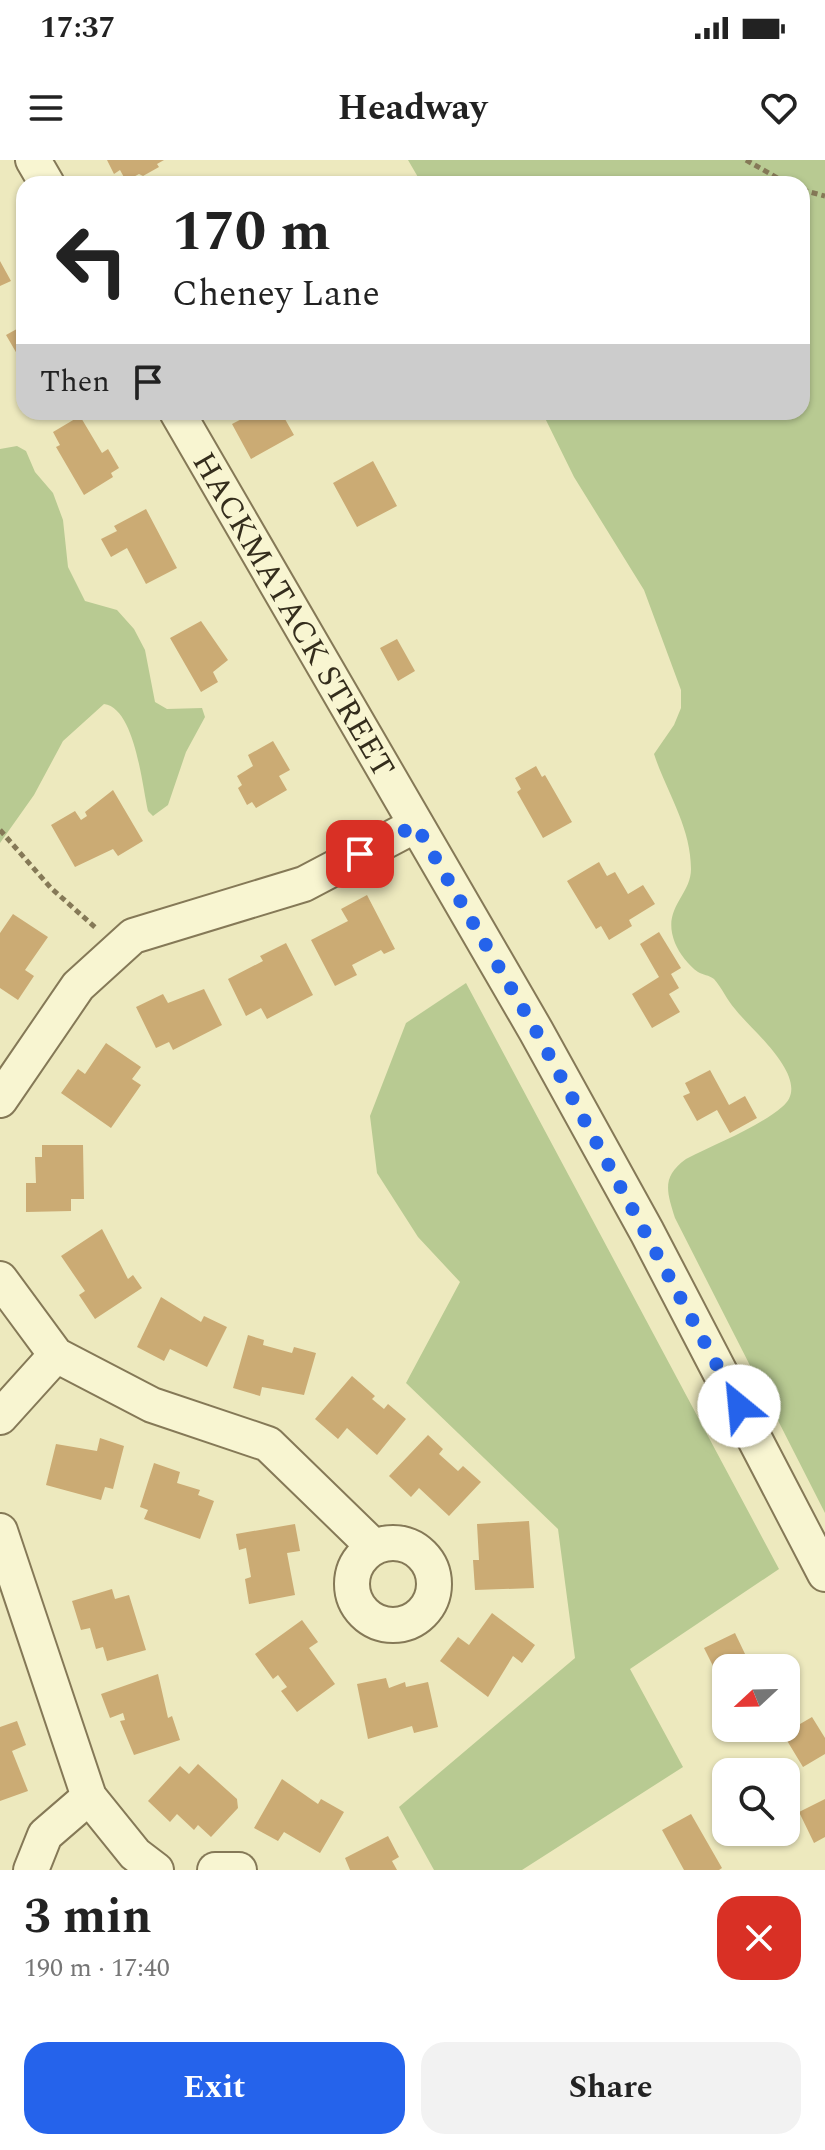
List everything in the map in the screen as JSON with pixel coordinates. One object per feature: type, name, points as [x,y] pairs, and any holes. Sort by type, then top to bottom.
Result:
[{"type":"street","name":"HACKMATACK STREET","points":[[182,420],[536,1031],[647,1232],[825,1574]]},
{"type":"street","points":[[0,1100],[78,986],[133,936],[304,884],[416,825]]},
{"type":"street","points":[[0,1279],[56,1355],[152,1405],[268,1444],[373,1546]]},
{"type":"street","points":[[0,1417],[56,1355]]},
{"type":"street","points":[[0,1531],[89,1797],[135,1854],[156,1870]]},
{"type":"street","points":[[31,1870],[45,1835],[89,1797]]},
{"type":"street","points":[[215,1870],[239,1870]]},
{"type":"path","points":[[746,160],[774,176]]},
{"type":"path","points":[[0,830],[88,923],[122,946]]},
{"type":"green space","points":[[408,160],[825,160],[825,1513],[675,1218],[668,1193],[669,1179],[678,1166],[772,1115],[790,1096],[791,1084],[786,1070],[766,1042],[732,1005],[714,979],[691,966],[675,943],[672,920],[690,878],[690,854],[683,824],[654,754],[674,725],[681,708],[681,690],[644,590],[574,477],[546,420],[810,420],[810,176],[417,176]]},
{"type":"green space","points":[[17,446],[26,451],[35,472],[53,493],[63,520],[68,567],[85,601],[117,610],[134,629],[145,650],[155,702],[167,709],[202,708],[205,717],[186,752],[168,805],[153,816],[148,811],[130,733],[115,709],[104,704],[63,741],[34,795],[0,843],[0,449]]},
{"type":"green space","points":[[466,983],[779,1569],[630,1669],[683,1767],[522,1870],[434,1870],[399,1807],[575,1658],[558,1529],[406,1383],[460,1282],[418,1237],[377,1173],[370,1116],[406,1023]]},
{"type":"building","points":[[107,160],[164,160],[157,164],[159,167],[143,176],[123,176],[120,170],[114,174]]},
{"type":"building","points":[[0,261],[11,281],[0,286]]},
{"type":"building","points":[[16,329],[16,352],[6,335]]},
{"type":"building","points":[[73,420],[82,420],[102,453],[108,449],[119,468],[111,473],[113,477],[84,495],[56,447],[60,445],[53,432]]},
{"type":"building","points":[[240,420],[286,420],[294,435],[251,459],[232,424]]},
{"type":"building","points":[[373,461],[397,506],[357,527],[333,483]]},
{"type":"building","points":[[146,509],[177,568],[146,584],[127,548],[111,557],[101,539],[117,531],[114,526]]},
{"type":"building","points":[[201,621],[228,660],[213,672],[218,682],[201,692],[170,638]]},
{"type":"building","points":[[397,639],[415,671],[398,681],[380,648]]},
{"type":"building","points":[[273,741],[290,770],[279,776],[287,790],[256,808],[252,802],[247,805],[238,788],[242,785],[237,776],[253,766],[248,755]]},
{"type":"building","points":[[536,766],[542,777],[545,775],[572,822],[543,838],[517,792],[521,789],[515,778]]},
{"type":"building","points":[[113,790],[143,841],[118,856],[113,849],[75,867],[51,825],[75,811],[81,820],[87,816],[85,812]]},
{"type":"building","points":[[599,862],[607,876],[615,872],[628,894],[643,885],[655,904],[629,920],[632,926],[609,940],[601,926],[596,929],[567,881]]},
{"type":"building","points":[[367,895],[395,949],[384,954],[381,950],[352,965],[357,975],[335,986],[311,940],[348,921],[341,909]]},
{"type":"building","points":[[13,914],[48,937],[25,970],[34,976],[18,1000],[0,988],[0,933]]},
{"type":"building","points":[[659,932],[681,968],[671,974],[679,988],[669,994],[680,1012],[652,1028],[632,994],[659,977],[640,944]]},
{"type":"building","points":[[286,943],[313,995],[267,1019],[261,1008],[246,1016],[228,979],[263,961],[260,956]]},
{"type":"building","points":[[204,989],[222,1025],[173,1050],[169,1042],[156,1048],[136,1007],[163,994],[168,1003]]},
{"type":"building","points":[[106,1043],[141,1067],[132,1079],[141,1085],[111,1128],[61,1093],[78,1069],[85,1074]]},
{"type":"building","points":[[710,1070],[729,1105],[745,1096],[757,1118],[730,1133],[717,1110],[697,1121],[683,1096],[690,1093],[685,1083]]},
{"type":"building","points":[[42,1145],[83,1145],[84,1199],[71,1199],[71,1211],[26,1212],[26,1183],[36,1183],[35,1157],[42,1157]]},
{"type":"building","points":[[102,1229],[128,1279],[133,1275],[142,1288],[95,1319],[79,1295],[85,1291],[61,1256]]},
{"type":"building","points":[[161,1297],[201,1322],[204,1316],[227,1327],[207,1367],[170,1349],[164,1361],[137,1347]]},
{"type":"building","points":[[248,1335],[264,1340],[263,1345],[292,1353],[294,1347],[316,1353],[304,1395],[262,1387],[260,1396],[233,1388]]},
{"type":"building","points":[[352,1376],[375,1396],[372,1399],[384,1409],[388,1404],[406,1419],[377,1455],[347,1428],[338,1439],[315,1419]]},
{"type":"building","points":[[428,1435],[443,1449],[439,1454],[458,1471],[463,1466],[481,1482],[449,1516],[419,1488],[411,1497],[389,1476]]},
{"type":"building","points":[[100,1438],[124,1446],[113,1489],[105,1487],[101,1500],[46,1485],[56,1444],[97,1451]]},
{"type":"building","points":[[154,1463],[180,1472],[177,1483],[200,1490],[198,1495],[214,1501],[200,1539],[144,1519],[148,1510],[140,1507]]},
{"type":"building","points":[[529,1521],[534,1588],[475,1590],[473,1560],[479,1560],[477,1524]]},
{"type":"building","points":[[295,1524],[300,1551],[287,1553],[295,1595],[249,1604],[245,1579],[251,1577],[246,1548],[239,1550],[236,1534]]},
{"type":"building","points":[[112,1589],[115,1599],[129,1595],[146,1650],[107,1661],[103,1647],[96,1649],[90,1628],[81,1630],[72,1601]]},
{"type":"building","points":[[492,1613],[535,1645],[522,1663],[513,1656],[488,1697],[440,1661],[458,1637],[469,1645]]},
{"type":"building","points":[[302,1620],[318,1642],[309,1648],[335,1684],[297,1712],[281,1691],[287,1687],[278,1675],[273,1679],[255,1654]]},
{"type":"building","points":[[735,1633],[745,1654],[712,1654],[712,1664],[704,1648]]},
{"type":"building","points":[[158,1674],[168,1718],[172,1716],[180,1740],[134,1755],[120,1721],[125,1720],[123,1713],[110,1718],[101,1694]]},
{"type":"building","points":[[386,1678],[389,1688],[405,1682],[406,1687],[428,1682],[438,1727],[414,1733],[412,1726],[368,1739],[357,1684]]},
{"type":"building","points":[[812,1717],[825,1738],[825,1754],[803,1767],[788,1742],[800,1742],[800,1724]]},
{"type":"building","points":[[17,1721],[26,1745],[12,1751],[28,1791],[0,1801],[0,1727]]},
{"type":"building","points":[[198,1764],[237,1799],[238,1808],[211,1837],[198,1825],[194,1830],[177,1814],[170,1822],[148,1801],[180,1766],[189,1774]]},
{"type":"building","points":[[282,1779],[318,1804],[321,1799],[344,1812],[320,1853],[284,1832],[278,1841],[254,1828]]},
{"type":"building","points":[[825,1799],[825,1837],[814,1843],[800,1812]]},
{"type":"building","points":[[691,1814],[722,1868],[719,1870],[684,1870],[662,1830]]},
{"type":"building","points":[[388,1836],[399,1857],[392,1861],[397,1870],[350,1870],[345,1858]]},
{"type":"route","points":[[360,854],[416,825],[536,1031],[739,1406]]}]
